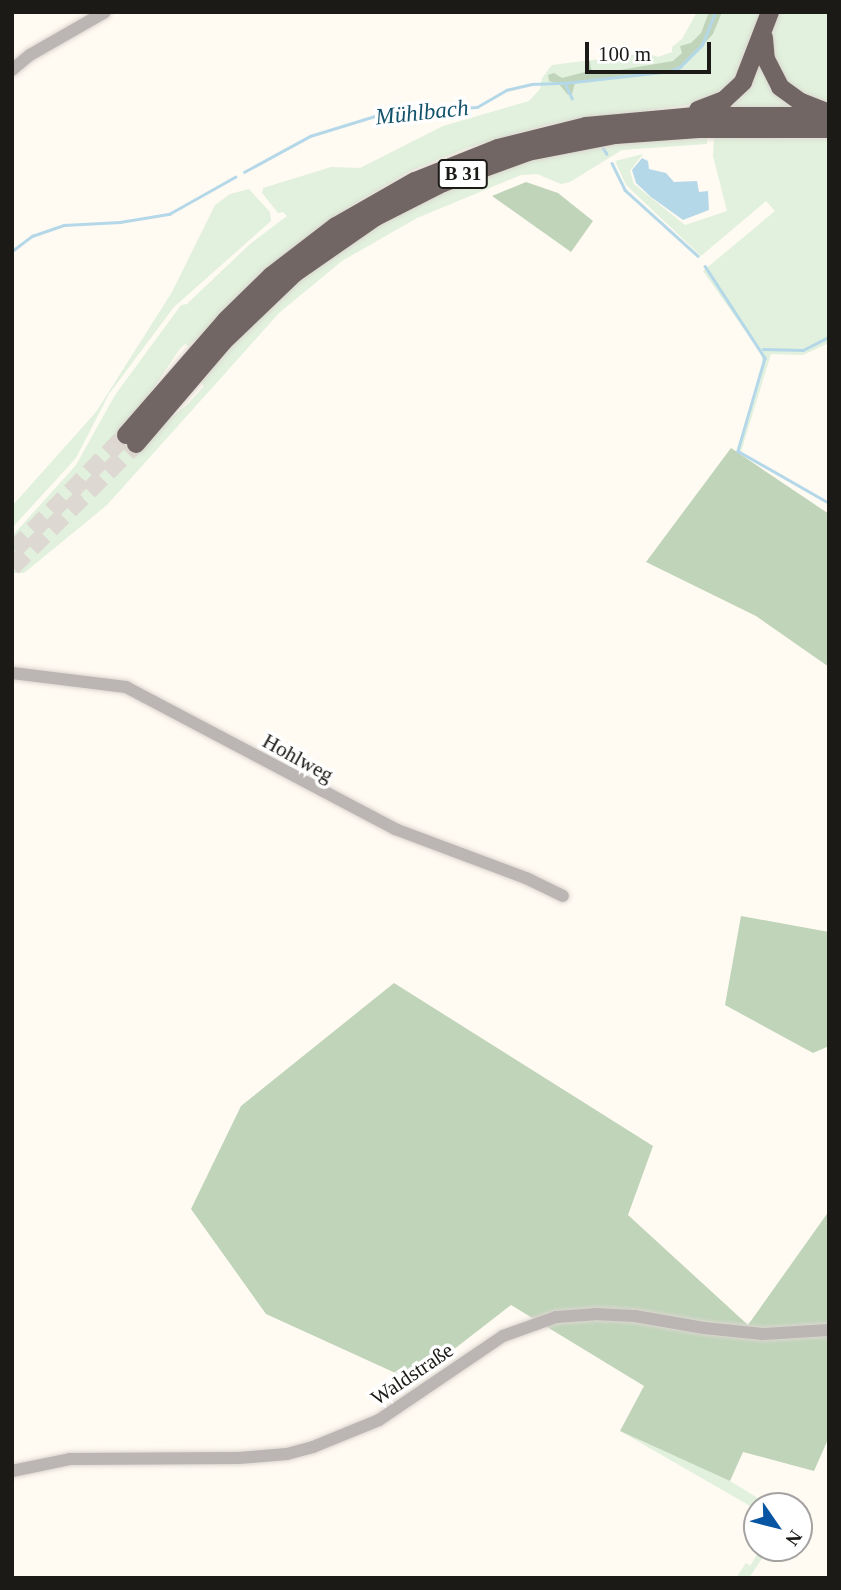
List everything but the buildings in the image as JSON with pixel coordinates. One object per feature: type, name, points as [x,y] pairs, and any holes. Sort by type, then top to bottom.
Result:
[{"type":"highway","points":[[767,20],[766,59],[780,87],[811,108],[829,114]]},
{"type":"highway","points":[[656,118],[705,108],[731,95],[748,75],[767,20]]},
{"type":"highway","name":"B 31","points":[[829,114],[656,118],[586,126],[498,148],[415,181],[354,215],[307,247],[253,294],[131,439],[224,341],[295,273],[376,216],[443,183],[528,152],[615,135],[699,129],[829,129]]},
{"type":"street","points":[[12,70],[30,55],[105,12]]},
{"type":"street","name":"Hohlweg","points":[[12,673],[127,687],[395,829],[526,878],[563,897]]},
{"type":"street","name":"Waldstraße","points":[[12,1471],[70,1459],[239,1458],[287,1454],[313,1447],[379,1420],[503,1336],[556,1317],[595,1314],[635,1316],[704,1328],[764,1334],[829,1330]]},
{"type":"green space","points":[[697,12],[759,12],[747,60],[733,85],[708,102],[550,124],[466,148],[410,171],[349,207],[298,244],[249,285],[189,346],[185,344],[179,350],[142,405],[165,423],[204,386],[201,383],[234,343],[302,278],[377,226],[425,200],[518,164],[569,151],[640,140],[707,138],[707,144],[622,150],[570,182],[561,184],[537,174],[521,175],[417,218],[342,261],[279,313],[107,505],[24,573],[12,573],[14,534],[76,465],[115,395],[181,305],[187,304],[250,244],[287,216],[283,212],[278,213],[262,193],[263,188],[331,167],[360,168],[443,126],[529,101],[540,89],[542,78],[552,65],[647,53],[658,57],[672,52],[672,47],[682,39]]},
{"type":"green space","points":[[709,12],[722,12],[713,34],[678,72],[575,83],[572,94],[568,95],[559,84],[549,81],[548,75],[554,73],[562,78],[585,72],[585,62],[590,61],[591,69],[608,72],[673,61],[682,53],[680,46],[691,43],[701,33]]},
{"type":"green space","points":[[779,12],[829,12],[829,107],[783,86],[769,41]]},
{"type":"green space","points":[[760,60],[789,102],[787,108],[730,107]]},
{"type":"green space","points":[[714,138],[829,139],[829,343],[803,355],[771,354],[740,455],[736,452],[763,363],[761,353],[703,271],[775,211],[766,201],[701,256],[626,185],[615,161],[643,154],[630,171],[634,184],[685,225],[727,211],[713,156]]},
{"type":"green space","points":[[526,182],[558,193],[593,221],[571,252],[492,196]]},
{"type":"green space","points":[[249,189],[270,212],[271,221],[174,307],[109,394],[76,458],[12,528],[12,506],[96,412],[172,292],[215,205],[230,194]]},
{"type":"green space","points":[[731,448],[829,514],[829,667],[756,616],[646,562]]},
{"type":"green space","points":[[741,916],[829,932],[829,1046],[813,1053],[725,1005]]},
{"type":"green space","points":[[394,983],[653,1146],[628,1215],[748,1325],[829,1211],[829,1437],[814,1471],[743,1452],[730,1481],[620,1431],[644,1386],[511,1305],[413,1381],[266,1314],[191,1209],[241,1106]]},
{"type":"green space","points":[[620,1431],[730,1481],[748,1492],[743,1492],[743,1502]]},
{"type":"green space","points":[[752,1562],[760,1562],[749,1578],[736,1578],[746,1563],[750,1566]]},
{"type":"water","points":[[642,158],[648,161],[649,169],[666,173],[674,182],[697,181],[699,192],[708,191],[709,210],[683,220],[651,197],[636,183],[632,170]]},
{"type":"waterway","name":"Mühlbach","points":[[244,172],[310,136],[388,112],[477,107],[506,90],[531,84],[565,83],[670,71],[680,67],[702,45],[715,12]]},
{"type":"waterway","name":"Mühlbach","points":[[565,83],[572,98]]},
{"type":"waterway","name":"Mühlbach","points":[[603,148],[607,154]]},
{"type":"waterway","name":"Mühlbach","points":[[612,163],[625,190],[698,256]]},
{"type":"waterway","name":"Mühlbach","points":[[12,251],[32,236],[64,225],[120,222],[169,214],[235,177]]},
{"type":"waterway","name":"Mühlbach","points":[[705,266],[765,358],[738,451],[829,503]]},
{"type":"waterway","points":[[763,349],[803,350],[829,337]]},
{"type":"tunnel","points":[[14,550],[126,435]]},
{"type":"tunnel","points":[[12,567],[136,444]]}]
